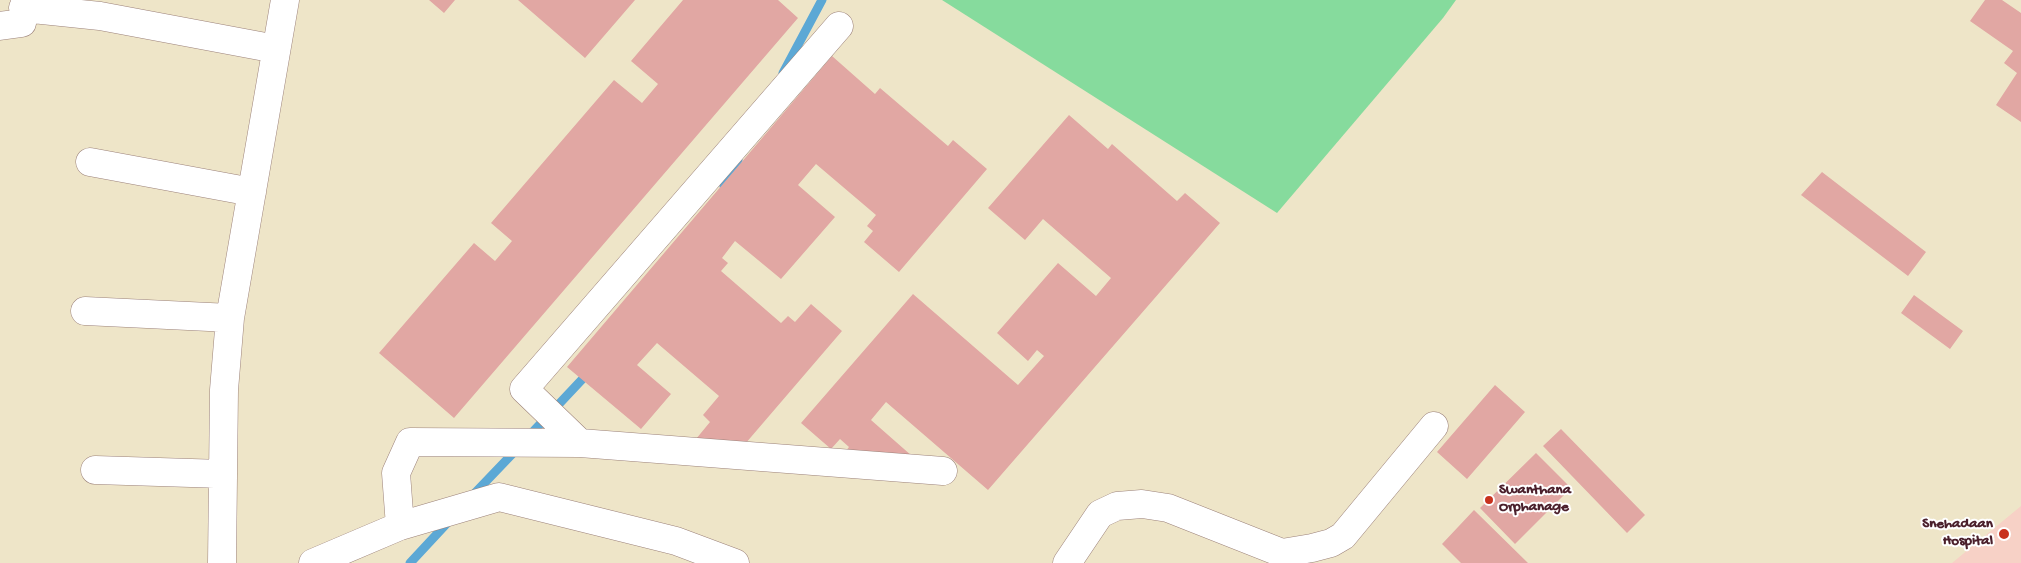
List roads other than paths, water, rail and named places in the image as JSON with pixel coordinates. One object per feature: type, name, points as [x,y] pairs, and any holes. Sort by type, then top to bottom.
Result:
[{"type":"street","points":[[222,563],[224,390],[230,318],[285,0]]},
{"type":"street","points":[[0,26],[22,22],[24,4],[100,16],[276,49]]},
{"type":"street","points":[[580,442],[524,389],[839,26]]},
{"type":"street","points":[[90,162],[252,192]]},
{"type":"street","points":[[85,311],[230,318]]},
{"type":"street","points":[[1067,563],[1100,514],[1118,506],[1142,504],[1168,508],[1282,552],[1312,548],[1330,542],[1343,536],[1434,426]]},
{"type":"street","points":[[400,526],[396,474],[410,442],[580,442],[943,471]]},
{"type":"street","points":[[95,470],[223,474]]},
{"type":"street","points":[[313,563],[400,526],[499,497],[676,541],[735,563]]},
{"type":"waterway","points":[[783,73],[822,0]]},
{"type":"waterway","points":[[724,186],[738,160]]},
{"type":"waterway","points":[[527,438],[590,371]]},
{"type":"waterway","points":[[472,496],[517,449]]},
{"type":"waterway","points":[[410,563],[450,520]]},
{"type":"place","name":"Swanthana Orphanage","points":[[1489,500]]},
{"type":"place","name":"Snehadaan Hospital","points":[[2004,534]]}]
